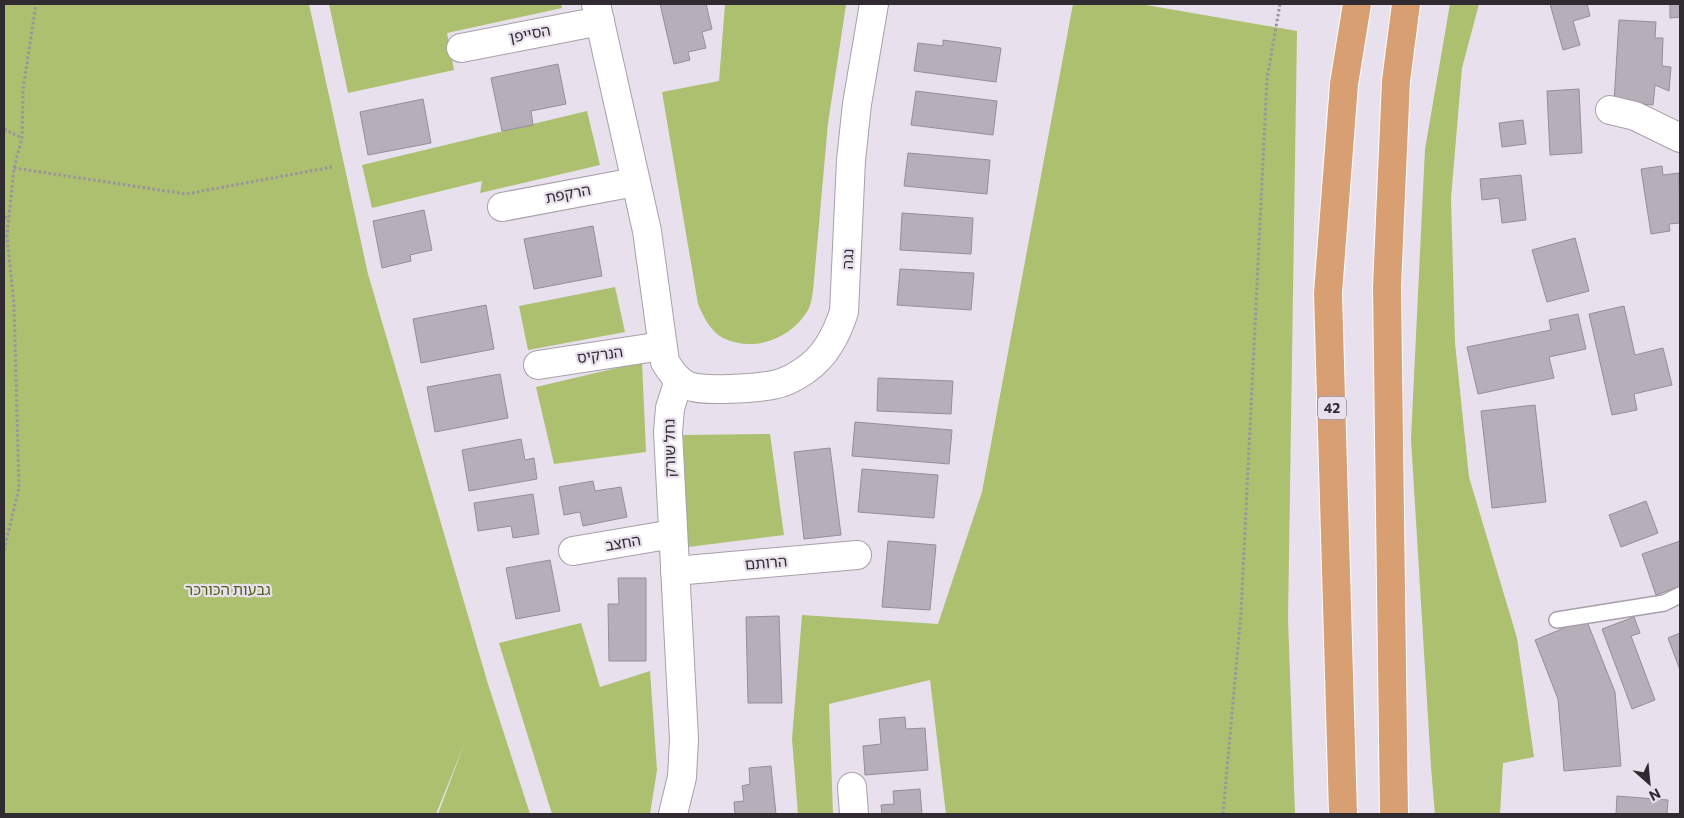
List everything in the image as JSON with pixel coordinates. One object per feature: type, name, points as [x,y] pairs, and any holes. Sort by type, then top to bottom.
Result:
[{"type":"highway","name":"42","points":[[1343,814],[1328,293],[1344,84],[1356,4]]},
{"type":"highway","points":[[1394,814],[1387,287],[1396,81],[1406,4]]},
{"type":"street","name":"נגה","points":[[679,380],[687,386],[706,390],[781,383],[805,370],[825,352],[836,335],[844,312],[847,282],[851,160],[857,104],[874,4]]},
{"type":"street","points":[[598,12],[647,231],[665,362],[679,380]]},
{"type":"street","name":"הסייפן","points":[[461,48],[598,12]]},
{"type":"street","points":[[1610,110],[1635,116],[1680,138]]},
{"type":"street","name":"הרקפת","points":[[502,207],[635,182]]},
{"type":"street","name":"הנרקיס","points":[[538,364],[662,346]]},
{"type":"street","name":"נחל שורק","points":[[673,814],[682,777],[684,739],[668,432],[670,408],[679,380]]},
{"type":"street","name":"החצב","points":[[573,551],[673,534]]},
{"type":"street","name":"הרותם","points":[[675,571],[857,555]]},
{"type":"street","points":[[852,787],[854,814]]},
{"type":"lane","points":[[1557,620],[1664,603],[1680,595]]},
{"type":"path","points":[[4,550],[19,488],[14,305],[7,236],[14,168],[22,138],[23,90],[36,4]]},
{"type":"path","points":[[1224,814],[1241,613],[1267,79],[1280,4]]},
{"type":"path","points":[[4,129],[22,138]]},
{"type":"path","points":[[14,168],[186,194],[332,167]]},
{"type":"path","points":[[4,217],[9,218]]},
{"type":"green space","name":"גבעות הכורכר","points":[[4,4],[309,4],[368,274],[488,684],[530,814],[438,814],[465,742],[436,814],[4,814]]},
{"type":"green space","points":[[329,4],[561,4],[562,8],[447,33],[454,70],[348,93]]},
{"type":"green space","points":[[725,4],[846,5],[828,123],[811,303],[801,320],[782,336],[759,343],[747,344],[723,338],[715,332],[702,314],[698,304],[662,92],[719,81]]},
{"type":"green space","points":[[1073,4],[1140,4],[1297,31],[1288,619],[1295,814],[946,814],[930,680],[829,704],[833,814],[798,814],[792,739],[802,615],[938,624],[982,492]]},
{"type":"green space","points":[[1450,4],[1479,4],[1462,68],[1451,198],[1455,343],[1469,477],[1517,638],[1534,757],[1503,763],[1500,814],[1435,814],[1431,767],[1411,439],[1425,149]]},
{"type":"green space","points":[[587,111],[600,165],[480,193],[482,181],[372,208],[362,165]]},
{"type":"green space","points":[[615,287],[625,332],[528,350],[519,306]]},
{"type":"green space","points":[[642,362],[646,452],[554,464],[536,387]]},
{"type":"green space","points":[[770,434],[784,535],[688,547],[683,435]]},
{"type":"green space","points":[[581,623],[600,687],[650,671],[657,770],[650,814],[552,814],[499,643]]},
{"type":"building","points":[[660,4],[706,4],[712,29],[702,32],[706,48],[688,52],[690,60],[674,64]]},
{"type":"building","points":[[1550,4],[1587,4],[1590,16],[1573,21],[1580,45],[1563,50]]},
{"type":"building","points":[[1670,4],[1680,4],[1680,17],[1670,18]]},
{"type":"building","points":[[1619,20],[1656,22],[1655,38],[1663,38],[1662,66],[1671,67],[1669,91],[1655,85],[1653,105],[1614,102]]},
{"type":"building","points":[[943,40],[1001,48],[996,82],[914,71],[918,43],[943,46]]},
{"type":"building","points":[[558,64],[566,104],[531,111],[533,125],[502,131],[491,78]]},
{"type":"building","points":[[1579,89],[1582,153],[1550,155],[1547,91]]},
{"type":"building","points":[[916,91],[997,101],[993,135],[911,125]]},
{"type":"building","points":[[423,99],[431,143],[368,155],[360,112]]},
{"type":"building","points":[[1523,120],[1526,144],[1502,147],[1499,123]]},
{"type":"building","points":[[908,153],[990,160],[987,194],[904,186]]},
{"type":"building","points":[[1662,166],[1663,175],[1679,173],[1680,223],[1669,224],[1670,231],[1651,234],[1641,169]]},
{"type":"building","points":[[1521,175],[1526,220],[1502,223],[1499,198],[1482,200],[1480,179]]},
{"type":"building","points":[[424,210],[432,250],[410,255],[411,261],[382,268],[373,221]]},
{"type":"building","points":[[902,213],[973,218],[971,254],[900,250]]},
{"type":"building","points":[[593,226],[602,276],[534,289],[524,239]]},
{"type":"building","points":[[1575,238],[1589,291],[1547,302],[1532,250]]},
{"type":"building","points":[[900,269],[974,273],[971,310],[897,305]]},
{"type":"building","points":[[486,305],[494,349],[421,363],[413,319]]},
{"type":"building","points":[[1624,306],[1635,355],[1663,348],[1672,385],[1634,394],[1637,410],[1612,415],[1589,314]]},
{"type":"building","points":[[1578,314],[1586,349],[1549,357],[1554,378],[1478,394],[1467,347],[1551,330],[1549,320]]},
{"type":"building","points":[[500,374],[508,418],[435,432],[427,387]]},
{"type":"building","points":[[878,378],[953,381],[951,414],[877,411]]},
{"type":"building","points":[[1535,405],[1546,502],[1492,508],[1481,411]]},
{"type":"building","points":[[855,422],[952,430],[949,464],[852,456]]},
{"type":"building","points":[[521,439],[525,460],[534,458],[537,479],[469,491],[462,450]]},
{"type":"building","points":[[830,448],[841,535],[804,539],[794,452]]},
{"type":"building","points":[[862,469],[938,475],[934,518],[858,512]]},
{"type":"building","points":[[593,481],[595,491],[621,487],[627,517],[583,526],[580,512],[564,515],[559,487]]},
{"type":"building","points":[[533,494],[539,534],[513,538],[511,526],[478,531],[474,503]]},
{"type":"building","points":[[1646,501],[1658,533],[1621,547],[1609,515]]},
{"type":"building","points":[[888,541],[936,545],[930,610],[882,607]]},
{"type":"building","points":[[1680,541],[1680,586],[1656,595],[1642,554]]},
{"type":"building","points":[[550,560],[560,611],[516,619],[506,568]]},
{"type":"building","points":[[618,578],[646,578],[646,661],[609,661],[608,604],[619,604]]},
{"type":"building","points":[[779,616],[782,703],[748,703],[746,617]]},
{"type":"building","points":[[1634,617],[1640,633],[1631,636],[1655,700],[1632,709],[1602,629]]},
{"type":"building","points":[[1586,619],[1615,692],[1621,766],[1564,771],[1558,699],[1535,640]]},
{"type":"building","points":[[1680,633],[1680,670],[1668,638]]},
{"type":"building","points":[[905,717],[906,729],[925,728],[928,770],[865,775],[863,746],[881,744],[879,719]]},
{"type":"building","points":[[771,766],[776,814],[735,814],[734,802],[744,801],[742,786],[750,784],[749,768]]},
{"type":"building","points":[[920,789],[922,814],[882,814],[881,805],[894,804],[893,791]]},
{"type":"building","points":[[1617,796],[1668,800],[1667,814],[1616,814]]}]
